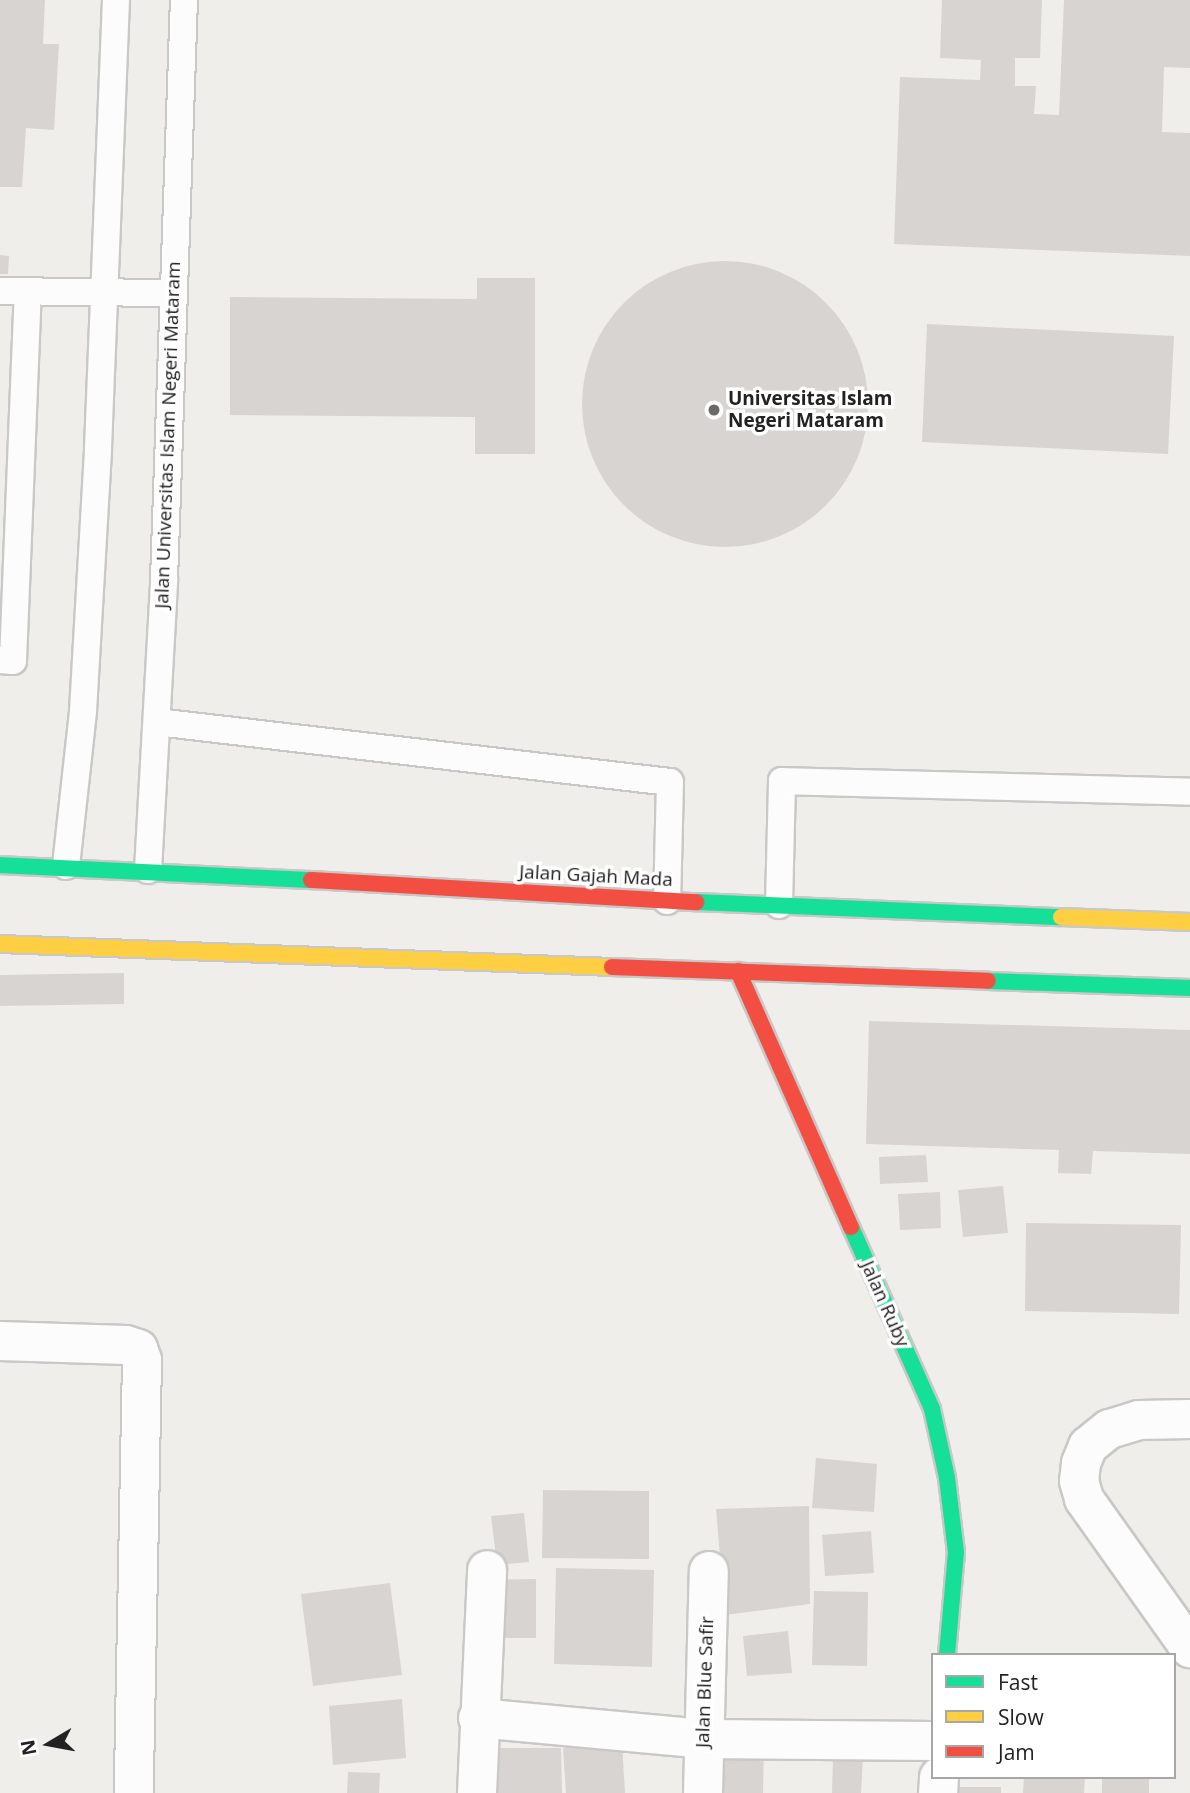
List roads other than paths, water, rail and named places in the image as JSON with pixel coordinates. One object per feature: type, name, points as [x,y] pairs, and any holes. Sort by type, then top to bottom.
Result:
[{"type":"main road","name":"Jalan Gajah Mada","points":[[0,865],[148,870],[667,901],[1190,922]]},
{"type":"main road","points":[[0,944],[1190,988]]},
{"type":"main road","name":"Jalan Ruby","points":[[738,971],[932,1409],[947,1478],[956,1552],[947,1653]]},
{"type":"street","points":[[0,1341],[126,1345],[138,1349],[142,1360],[134,1793]]},
{"type":"street","points":[[1190,1419],[1139,1420],[1102,1434],[1088,1446],[1081,1463],[1079,1481],[1084,1499],[1190,1648]]},
{"type":"street","points":[[477,1793],[478,1718],[487,1570]]},
{"type":"street","name":"Jalan Blue Safir","points":[[703,1793],[709,1571]]},
{"type":"street","points":[[478,1718],[703,1738],[931,1741]]},
{"type":"lane","points":[[66,866],[83,711],[105,292],[116,0]]},
{"type":"lane","name":"Jalan Universitas Islam Negeri Mataram","points":[[148,870],[157,722],[184,0]]},
{"type":"lane","points":[[0,291],[173,293]]},
{"type":"lane","points":[[0,660],[13,661],[28,293]]},
{"type":"lane","points":[[157,722],[670,782],[667,901]]},
{"type":"lane","points":[[779,905],[782,781],[1190,792]]},
{"type":"place","name":"Universitas Islam Negeri Mataram","points":[[714,410]]}]
